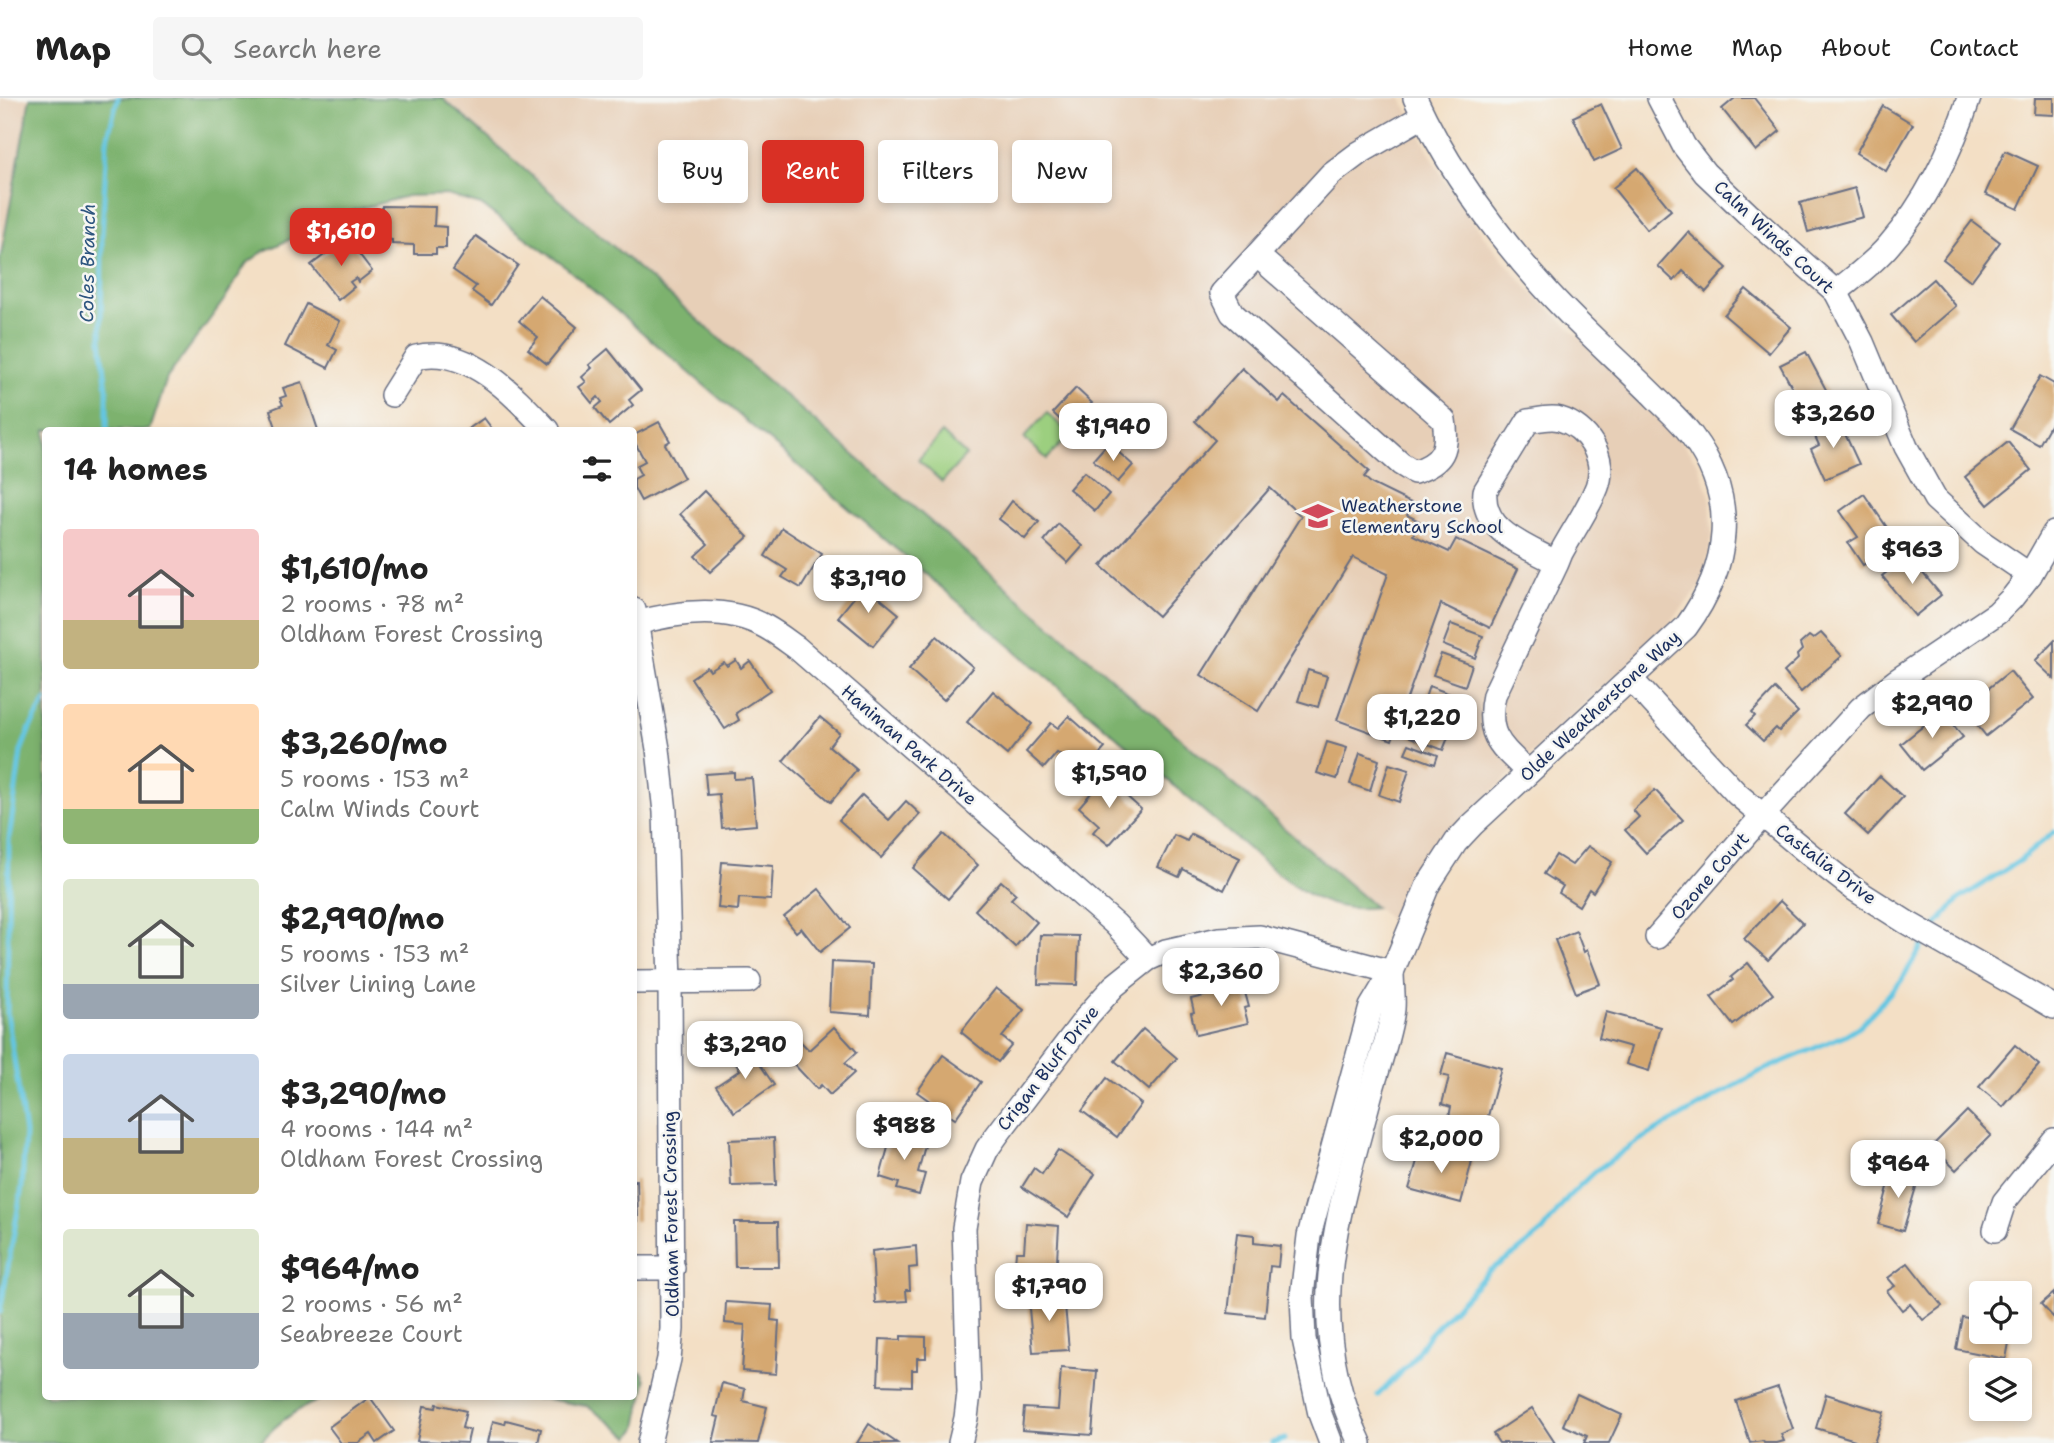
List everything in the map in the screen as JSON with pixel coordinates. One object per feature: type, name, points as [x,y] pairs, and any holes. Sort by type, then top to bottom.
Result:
[{"type":"street","name":"Calm Winds Court","points":[[1659,98],[1684,146],[1705,173],[1836,292],[1862,342],[1906,447],[1936,499],[1956,521],[1983,543],[2030,575]]},
{"type":"street","points":[[1836,292],[1870,264],[1889,245],[1905,223],[1942,164],[1969,98]]},
{"type":"street","points":[[1258,256],[1444,420],[1447,437],[1443,453],[1430,467],[1414,472],[1401,464],[1232,313],[1222,293],[1331,174],[1419,107]]},
{"type":"street","name":"Olde Weatherstone Way","points":[[1331,1443],[1320,1414],[1304,1339],[1302,1296],[1309,1236],[1371,1007],[1392,972],[1416,908],[1444,859],[1472,825],[1686,627],[1716,576],[1723,533],[1720,495],[1713,473],[1685,427],[1551,295],[1518,258],[1464,184],[1419,107]]},
{"type":"street","points":[[393,395],[416,357],[429,354],[448,357],[468,363],[498,383],[544,427]]},
{"type":"street","points":[[1528,772],[1497,739],[1491,727],[1490,715],[1494,695],[1557,563],[1598,485],[1600,463],[1593,444],[1577,426],[1557,418],[1528,421],[1485,491],[1484,503],[1488,516],[1501,531],[1557,563]]},
{"type":"street","name":"Ozone Court","points":[[1657,937],[1861,708],[1997,613],[2012,598],[2030,575],[2054,533]]},
{"type":"street","name":"Haniman Park Drive","points":[[637,619],[695,613],[736,617],[764,626],[808,657],[1115,925],[1148,959]]},
{"type":"street","name":"Oldham Forest Crossing","points":[[637,635],[658,749],[665,812],[670,982],[672,1329],[669,1359],[649,1443]]},
{"type":"street","name":"Castalia Drive","points":[[1631,679],[1737,794],[1854,889],[2054,1007]]},
{"type":"street","name":"Crigan Bluff Drive","points":[[960,1443],[969,1393],[964,1228],[972,1182],[987,1149],[1088,1014],[1114,986],[1148,959],[1166,951],[1220,939],[1260,937],[1392,972]]},
{"type":"street","name":"Olde Weatherstone Way","points":[[1360,1443],[1345,1405],[1334,1364],[1327,1287],[1335,1227],[1392,1010],[1392,972]]},
{"type":"street","points":[[637,982],[749,981]]},
{"type":"street","points":[[1996,1230],[2004,1202],[2054,1140]]},
{"type":"street","points":[[637,1268],[673,1268]]},
{"type":"shaded area","points":[[0,98],[30,98],[0,260]]},
{"type":"shaded area","name":"Weatherstone Elementary School","points":[[442,98],[1401,98],[1444,180],[1485,238],[1529,290],[1595,352],[1679,439],[1698,464],[1710,497],[1712,536],[1702,584],[1661,633],[1464,819],[1395,924]]},
{"type":"green space","points":[[30,98],[442,98],[1375,907],[1358,908],[1329,904],[1304,892],[1267,865],[563,265],[481,205],[447,195],[407,196],[355,210],[264,251],[246,264],[224,300],[167,378],[151,427],[42,427],[42,1400],[321,1400],[291,1415],[260,1443],[0,1443],[0,260]]},
{"type":"green space","points":[[1047,413],[1070,434],[1047,459],[1024,438]]},
{"type":"green space","points":[[942,433],[966,455],[942,482],[918,460]]},
{"type":"green space","points":[[637,1372],[642,1372],[646,1380],[637,1428],[630,1437],[587,1406],[553,1400],[637,1400]]},
{"type":"building","points":[[1735,98],[1754,98],[1780,131],[1756,151],[1722,109]]},
{"type":"building","points":[[2035,98],[2054,98],[2054,115],[2034,114]]},
{"type":"building","points":[[1601,104],[1622,149],[1594,162],[1573,117]]},
{"type":"building","points":[[1883,106],[1913,124],[1886,171],[1856,153]]},
{"type":"building","points":[[2005,151],[2038,166],[2018,209],[1985,194]]},
{"type":"building","points":[[1637,168],[1671,210],[1647,230],[1613,188]]},
{"type":"building","points":[[1855,188],[1863,217],[1808,232],[1800,203]]},
{"type":"building","points":[[382,206],[435,207],[434,226],[446,227],[446,248],[436,248],[436,254],[414,254],[414,245],[392,244],[392,240],[382,239]]},
{"type":"building","points":[[1972,221],[2000,242],[1971,281],[1943,259]]},
{"type":"building","points":[[1688,232],[1727,268],[1706,292],[1683,271],[1674,281],[1658,266]]},
{"type":"building","points":[[476,236],[518,265],[491,305],[472,291],[476,286],[453,270]]},
{"type":"building","points":[[347,238],[372,271],[358,282],[356,278],[350,282],[354,287],[338,300],[311,265]]},
{"type":"building","points":[[1933,279],[1956,306],[1914,342],[1891,315]]},
{"type":"building","points":[[1746,289],[1791,327],[1769,353],[1724,315]]},
{"type":"building","points":[[540,296],[577,327],[547,364],[528,349],[538,337],[519,321]]},
{"type":"building","points":[[306,304],[340,321],[328,345],[337,350],[328,368],[285,346]]},
{"type":"building","points":[[608,349],[641,390],[629,400],[633,405],[609,425],[595,408],[602,402],[598,397],[592,403],[579,387],[586,382],[582,377],[592,368],[589,365]]},
{"type":"building","points":[[1806,352],[1831,399],[1793,419],[1782,397],[1794,391],[1780,365]]},
{"type":"building","points":[[1242,368],[1279,402],[1284,396],[1369,471],[1364,477],[1372,484],[1413,504],[1407,515],[1419,521],[1413,535],[1449,552],[1456,539],[1518,569],[1490,628],[1441,604],[1392,740],[1337,720],[1388,574],[1353,557],[1258,711],[1201,675],[1301,516],[1270,488],[1158,616],[1101,566],[1215,440],[1195,421]]},
{"type":"building","points":[[2040,376],[2054,384],[2054,418],[2039,445],[2010,429]]},
{"type":"building","points":[[302,382],[317,427],[276,427],[270,410],[283,405],[280,398],[286,396],[283,388]]},
{"type":"building","points":[[1076,388],[1092,403],[1069,428],[1053,413]]},
{"type":"building","points":[[484,418],[491,427],[471,427]]},
{"type":"building","points":[[1838,419],[1859,464],[1825,479],[1811,449],[1819,445],[1812,430]]},
{"type":"building","points":[[659,422],[670,441],[665,444],[684,478],[641,501],[637,494],[637,477],[641,475],[637,465],[645,461],[637,446],[637,433]]},
{"type":"building","points":[[2008,442],[2031,470],[1988,505],[1965,477]]},
{"type":"building","points":[[1108,443],[1133,465],[1118,482],[1093,460]]},
{"type":"building","points":[[1084,472],[1109,494],[1095,511],[1069,489]]},
{"type":"building","points":[[704,491],[748,537],[710,572],[695,556],[708,544],[680,514]]},
{"type":"building","points":[[1864,494],[1897,542],[1863,565],[1848,543],[1858,537],[1840,511]]},
{"type":"building","points":[[1012,501],[1039,522],[1025,539],[999,519]]},
{"type":"building","points":[[1058,524],[1083,546],[1068,563],[1044,541]]},
{"type":"building","points":[[782,528],[822,554],[801,588],[782,577],[787,570],[765,556]]},
{"type":"building","points":[[1908,555],[1941,595],[1915,616],[1882,576]]},
{"type":"building","points":[[864,585],[899,614],[873,646],[838,617]]},
{"type":"building","points":[[1451,624],[1483,636],[1475,658],[1443,645]]},
{"type":"building","points":[[1821,633],[1842,656],[1801,692],[1784,672],[1798,659],[1797,655],[1802,650],[1800,644],[1809,636],[1813,639]]},
{"type":"building","points":[[937,636],[973,667],[944,700],[909,669]]},
{"type":"building","points":[[2054,641],[2054,679],[2035,661]]},
{"type":"building","points":[[1441,654],[1472,665],[1465,686],[1433,675]]},
{"type":"building","points":[[736,660],[741,668],[750,661],[770,690],[736,713],[739,720],[725,729],[691,678],[707,667],[710,671],[724,662],[727,666]]},
{"type":"building","points":[[1308,670],[1327,676],[1318,707],[1298,701]]},
{"type":"building","points":[[2010,671],[2033,699],[1986,736],[1964,708]]},
{"type":"building","points":[[1429,686],[1461,698],[1453,719],[1422,707]]},
{"type":"building","points":[[1775,689],[1798,712],[1779,731],[1776,728],[1763,741],[1746,725],[1755,716],[1752,713]]},
{"type":"building","points":[[993,691],[1032,724],[1007,755],[967,722]]},
{"type":"building","points":[[1942,711],[1963,737],[1922,770],[1901,744]]},
{"type":"building","points":[[1419,715],[1452,728],[1443,750],[1410,737]]},
{"type":"building","points":[[1069,716],[1105,748],[1082,774],[1057,753],[1044,768],[1026,752],[1051,723],[1058,728]]},
{"type":"building","points":[[820,717],[839,733],[829,746],[857,770],[831,802],[783,761]]},
{"type":"building","points":[[1327,742],[1347,748],[1337,779],[1317,773]]},
{"type":"building","points":[[1409,744],[1438,755],[1435,764],[1405,753]]},
{"type":"building","points":[[1360,753],[1379,760],[1370,791],[1350,784]]},
{"type":"building","points":[[1389,764],[1409,770],[1399,802],[1379,795]]},
{"type":"building","points":[[734,772],[734,779],[752,778],[756,825],[722,828],[719,794],[707,795],[705,774]]},
{"type":"building","points":[[1880,776],[1903,797],[1868,835],[1845,814]]},
{"type":"building","points":[[1105,777],[1141,809],[1109,845],[1093,832],[1099,825],[1079,807]]},
{"type":"building","points":[[1655,790],[1683,820],[1646,853],[1625,830],[1639,817],[1633,810]]},
{"type":"building","points":[[862,795],[889,820],[906,801],[920,814],[881,858],[839,820]]},
{"type":"building","points":[[944,834],[978,865],[948,899],[913,868]]},
{"type":"building","points":[[1191,834],[1240,858],[1224,890],[1183,869],[1179,877],[1158,867],[1174,835],[1187,841]]},
{"type":"building","points":[[1588,846],[1612,862],[1593,892],[1589,889],[1579,906],[1559,893],[1563,886],[1544,874],[1556,855],[1572,865]]},
{"type":"building","points":[[722,862],[773,866],[771,900],[739,898],[738,910],[718,908]]},
{"type":"building","points":[[1001,881],[1016,894],[1011,899],[1037,922],[1015,947],[975,910]]},
{"type":"building","points":[[819,889],[850,928],[820,952],[801,928],[796,932],[784,917]]},
{"type":"building","points":[[1780,901],[1803,923],[1768,960],[1744,939]]},
{"type":"building","points":[[1576,931],[1584,952],[1587,950],[1600,984],[1576,993],[1555,940]]},
{"type":"building","points":[[1040,935],[1079,936],[1077,985],[1038,984]]},
{"type":"building","points":[[831,962],[872,964],[870,1015],[829,1012]]},
{"type":"building","points":[[1748,963],[1773,994],[1733,1025],[1711,997],[1733,980],[1731,977]]},
{"type":"building","points":[[1241,978],[1249,1007],[1244,1008],[1248,1023],[1196,1035],[1191,999],[1221,992],[1219,984]]},
{"type":"building","points":[[996,988],[1024,1010],[1002,1037],[1012,1045],[998,1062],[961,1032]]},
{"type":"building","points":[[1606,1012],[1661,1027],[1649,1071],[1626,1064],[1631,1047],[1599,1038]]},
{"type":"building","points":[[834,1027],[857,1052],[845,1063],[854,1073],[830,1095],[821,1085],[817,1089],[777,1046],[792,1033],[809,1050]]},
{"type":"building","points":[[1143,1029],[1177,1058],[1149,1090],[1115,1061]]},
{"type":"building","points":[[2015,1045],[2039,1065],[2003,1107],[1979,1087]]},
{"type":"building","points":[[748,1047],[774,1085],[734,1112],[716,1086],[740,1070],[732,1058]]},
{"type":"building","points":[[1447,1053],[1501,1068],[1485,1127],[1449,1117],[1451,1107],[1442,1104],[1449,1077],[1441,1075]]},
{"type":"building","points":[[943,1055],[981,1082],[955,1119],[917,1092]]},
{"type":"building","points":[[1107,1078],[1141,1104],[1117,1137],[1082,1111]]},
{"type":"building","points":[[1967,1111],[1991,1135],[1956,1170],[1932,1146]]},
{"type":"building","points":[[893,1129],[915,1135],[914,1138],[926,1142],[918,1172],[925,1174],[919,1195],[897,1189],[899,1183],[880,1177]]},
{"type":"building","points":[[774,1138],[776,1185],[731,1186],[729,1140]]},
{"type":"building","points":[[1421,1147],[1472,1161],[1461,1203],[1409,1189]]},
{"type":"building","points":[[1058,1150],[1095,1174],[1068,1217],[1022,1187],[1034,1168],[1042,1174]]},
{"type":"building","points":[[1893,1169],[1919,1177],[1903,1231],[1878,1224]]},
{"type":"building","points":[[734,1222],[778,1222],[779,1267],[735,1267]]},
{"type":"building","points":[[1026,1223],[1059,1226],[1056,1276],[1014,1273],[1016,1252],[1024,1252]]},
{"type":"building","points":[[1237,1233],[1254,1235],[1254,1243],[1280,1246],[1278,1267],[1270,1266],[1265,1317],[1228,1313]]},
{"type":"building","points":[[916,1246],[917,1267],[909,1268],[910,1290],[906,1290],[907,1301],[875,1303],[872,1251]]},
{"type":"building","points":[[1908,1263],[1942,1306],[1923,1320],[1910,1304],[1902,1310],[1887,1291],[1895,1286],[1888,1278]]},
{"type":"building","points":[[2054,1293],[2054,1318],[2041,1304]]},
{"type":"building","points":[[1064,1294],[1069,1350],[1033,1352],[1028,1297]]},
{"type":"building","points":[[726,1302],[772,1305],[771,1320],[779,1321],[776,1374],[742,1371],[745,1325],[725,1323]]},
{"type":"building","points":[[1962,1317],[1969,1318],[1969,1344],[2009,1344],[2006,1358],[1956,1349]]},
{"type":"building","points":[[901,1336],[926,1337],[926,1358],[917,1358],[917,1370],[912,1370],[912,1386],[878,1385],[880,1339],[901,1340]]},
{"type":"building","points":[[1061,1368],[1097,1371],[1092,1435],[1022,1430],[1024,1408],[1058,1410]]},
{"type":"building","points":[[722,1383],[745,1389],[743,1401],[767,1407],[758,1443],[713,1442],[719,1417],[714,1416]]},
{"type":"building","points":[[1778,1387],[1793,1429],[1781,1434],[1784,1441],[1750,1443],[1736,1401]]},
{"type":"building","points":[[1577,1394],[1622,1415],[1609,1443],[1584,1443],[1587,1436],[1563,1425]]},
{"type":"building","points":[[1826,1394],[1884,1412],[1874,1443],[1854,1443],[1855,1440],[1816,1428]]},
{"type":"building","points":[[366,1400],[372,1400],[394,1431],[377,1443],[371,1434],[358,1443],[341,1443],[329,1427]]},
{"type":"building","points":[[437,1404],[466,1411],[462,1428],[470,1430],[467,1443],[417,1441],[424,1406],[436,1408]]},
{"type":"building","points":[[1532,1408],[1555,1443],[1499,1443],[1493,1434]]},
{"type":"building","points":[[506,1420],[541,1429],[538,1443],[488,1442],[493,1421],[505,1424]]},
{"type":"building","points":[[869,1424],[897,1443],[857,1443]]},
{"type":"waterway","name":"Coles Branch","points":[[107,427],[107,389],[101,340],[102,235],[107,140],[118,98]]},
{"type":"waterway","name":"Coles Branch","points":[[0,1312],[22,1187],[25,1133],[7,1012],[9,840],[21,751],[42,707]]},
{"type":"waterway","points":[[1932,930],[1959,899],[2019,861],[2054,832]]},
{"type":"waterway","points":[[1378,1395],[1410,1363],[1429,1335],[1490,1270],[1543,1231],[1568,1197],[1594,1172],[1638,1141],[1759,1072],[1845,1035],[1861,1025],[1901,981],[1925,941]]},
{"type":"waterway","points":[[1272,1443],[1285,1439]]},
{"type":"place","name":"Weatherstone Elementary School","points":[[1318,516]]}]
